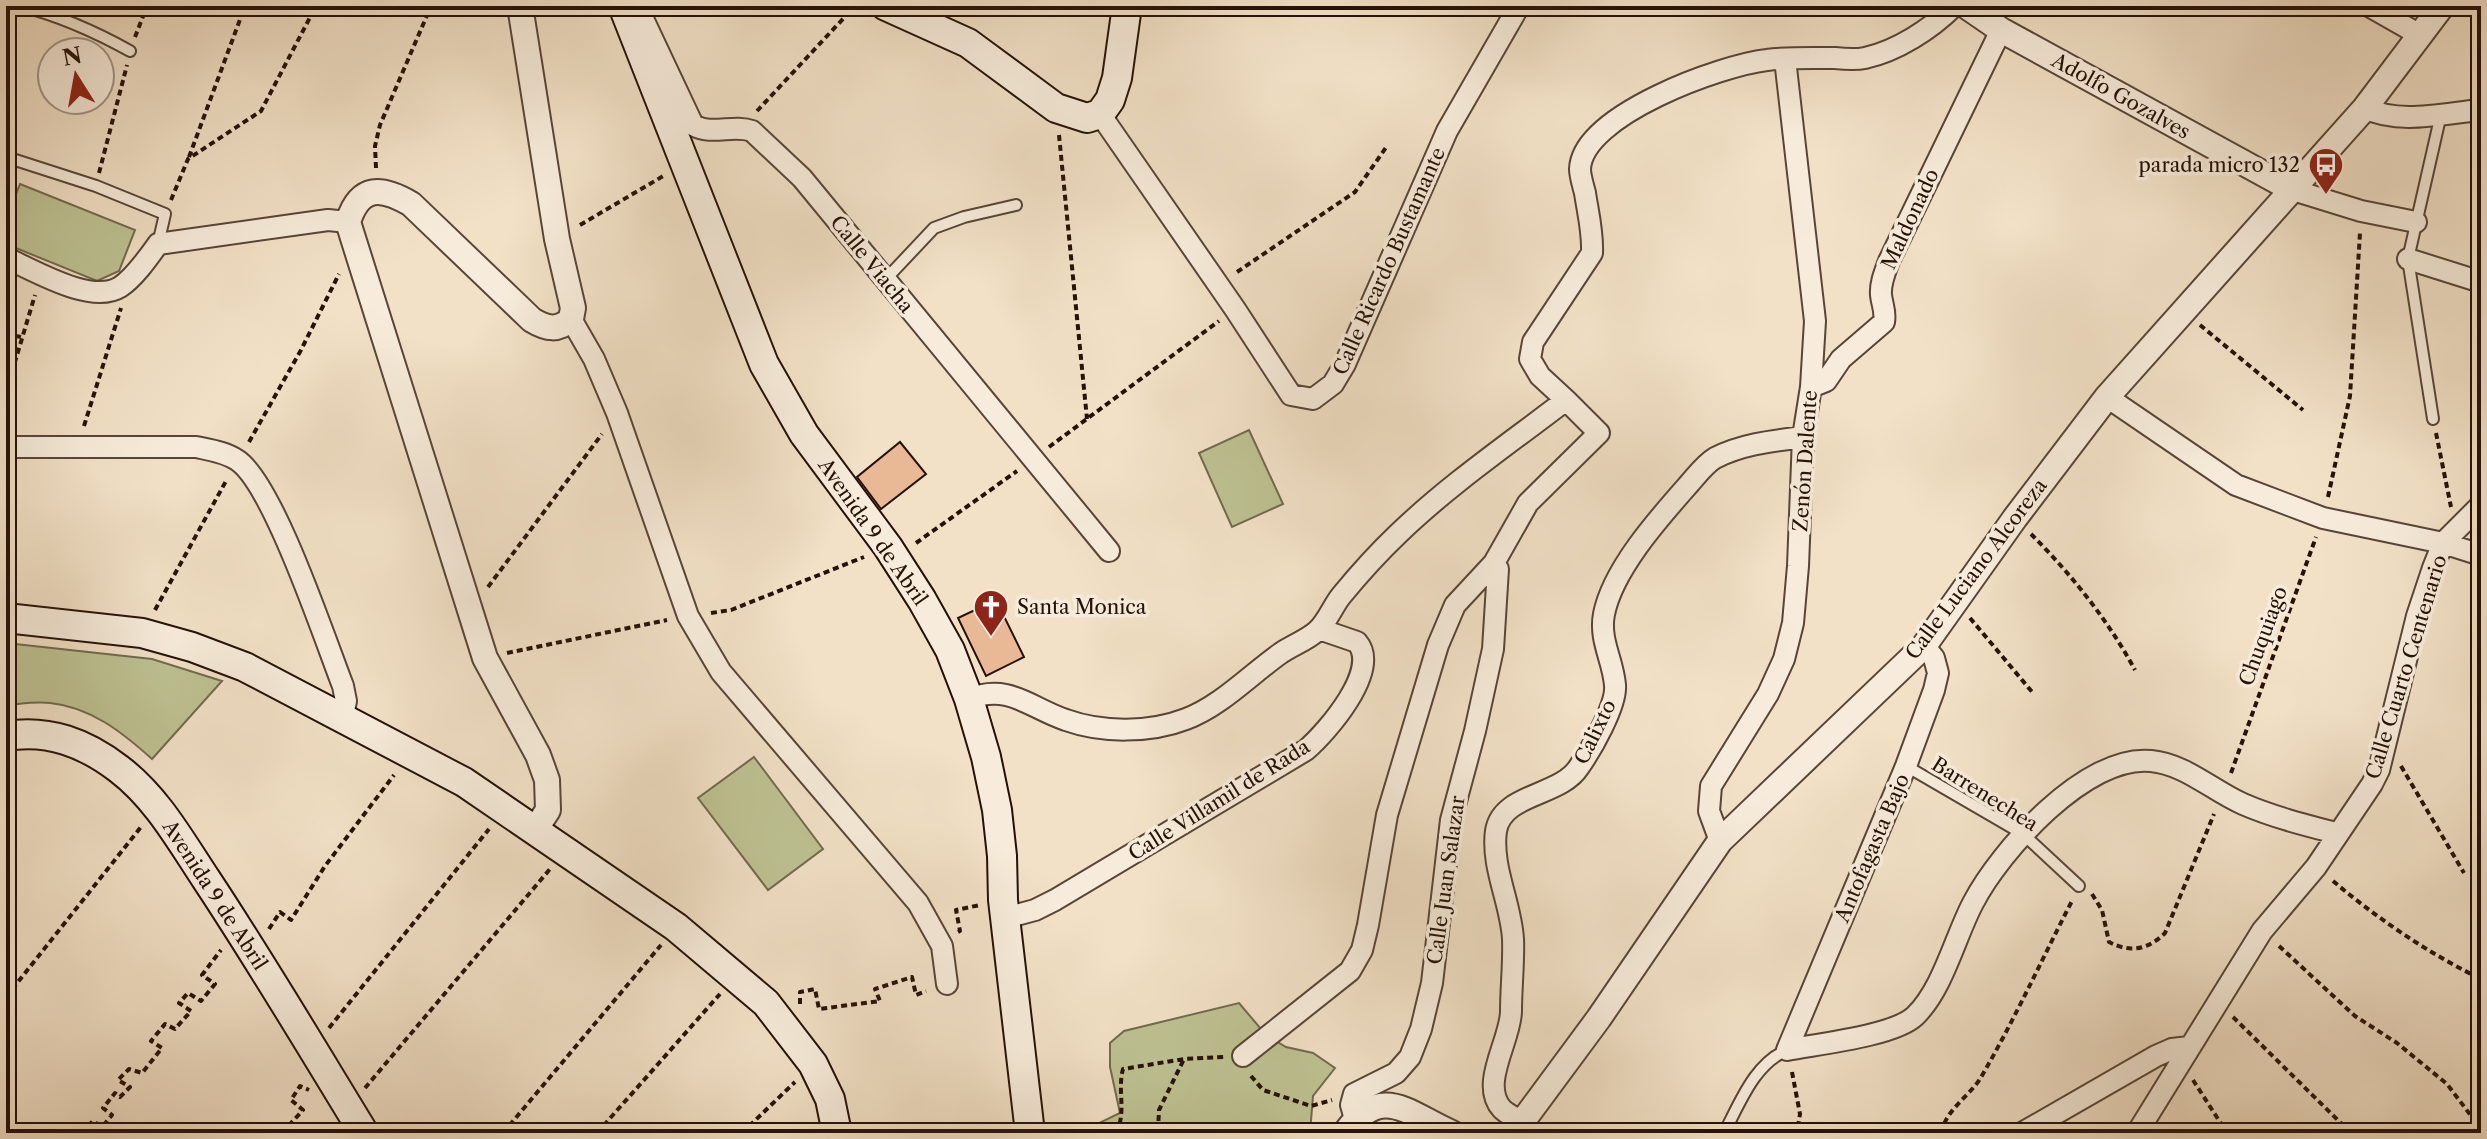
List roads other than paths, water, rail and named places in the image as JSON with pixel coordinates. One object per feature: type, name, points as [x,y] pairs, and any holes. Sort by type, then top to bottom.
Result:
[{"type":"main road","name":"Avenida 9 de Abril","points":[[623,6],[764,364],[804,434],[895,558],[950,650],[969,699],[997,810],[1005,918],[1030,1133]]},
{"type":"main road","points":[[886,6],[968,43],[1056,108],[1087,118],[1100,114],[1110,100],[1117,78],[1127,6]]},
{"type":"main road","points":[[6,618],[142,633],[192,647],[245,667],[464,782],[676,927],[766,1003],[813,1064],[830,1099],[837,1133]]},
{"type":"main road","name":"Avenida 9 de Abril","points":[[6,736],[38,733],[79,744],[119,769],[157,806],[238,928],[364,1133]]},
{"type":"street","points":[[520,6],[557,239],[573,308],[571,319],[555,328],[543,327],[532,320],[411,204],[389,192],[367,194],[358,200],[351,233],[485,658],[538,755],[547,780],[548,810],[535,830]]},
{"type":"street","name":"Calle Viacha","points":[[637,6],[693,125],[708,130],[742,127],[761,137],[802,178],[1109,551]]},
{"type":"street","name":"Calle Ricardo Bustamante","points":[[1100,114],[1291,395],[1313,399],[1333,384],[1345,364],[1447,131],[1519,6]]},
{"type":"street","points":[[1243,1056],[1350,971],[1362,950],[1387,815],[1438,645],[1455,605],[1494,563],[1528,503],[1599,433],[1540,376],[1530,359],[1533,342],[1592,253],[1593,238],[1580,168],[1588,146],[1605,127],[1659,95],[1730,69],[1766,60],[1861,59],[1883,53],[1942,18],[1954,6]]},
{"type":"street","name":"Adolfo Gozalves","points":[[1966,6],[2001,30],[2293,190],[2361,211],[2416,222]]},
{"type":"street","points":[[2369,6],[2420,35]]},
{"type":"street","name":"Calle Luciano Alcoreza","points":[[1518,1128],[1599,1018],[1720,841],[1924,646],[2015,518],[2107,397],[2365,108],[2442,6]]},
{"type":"street","name":"Maldonado","points":[[1811,387],[1826,381],[1841,359],[1884,322],[1886,313],[1881,296],[1882,281],[1889,261],[2001,30]]},
{"type":"street","name":"Zenón Dalente","points":[[1720,841],[1709,811],[1711,786],[1768,694],[1784,659],[1793,623],[1798,566],[1803,437],[1811,387],[1815,321],[1785,59]]},
{"type":"street","points":[[2365,108],[2379,115],[2481,110]]},
{"type":"street","points":[[6,258],[78,290],[101,293],[119,288],[158,244],[328,220],[351,233]]},
{"type":"street","points":[[2408,259],[2481,282]]},
{"type":"street","points":[[571,319],[594,359],[617,413],[688,616],[721,672],[918,903],[942,946],[947,984]]},
{"type":"street","points":[[2107,397],[2236,485],[2323,518],[2443,543],[2481,555]]},
{"type":"street","points":[[969,699],[993,692],[1013,696],[1065,720],[1093,727],[1118,729],[1163,725],[1186,719],[1319,629],[1344,592],[1429,505],[1566,400]]},
{"type":"street","name":"Calixto","points":[[1518,1128],[1493,1095],[1497,1061],[1511,1025],[1513,937],[1499,870],[1496,830],[1503,815],[1517,803],[1564,783],[1577,770],[1595,739],[1616,687],[1602,638],[1603,616],[1609,594],[1664,512],[1711,460],[1744,446],[1803,437]]},
{"type":"street","points":[[6,447],[196,447],[214,450],[238,461],[255,478],[289,548],[343,686],[346,701],[342,720]]},
{"type":"street","name":"Calle Cuarto Centenario","points":[[2137,1133],[2262,931],[2316,867],[2336,833],[2372,784],[2383,754],[2417,616],[2443,543],[2481,505]]},
{"type":"street","name":"Calle Juan Salazar","points":[[1350,1126],[1350,1100],[1354,1094],[1396,1073],[1410,1057],[1421,1029],[1432,983],[1451,820],[1493,649],[1498,569],[1494,563]]},
{"type":"street","name":"Calle Villamil de Rada","points":[[1005,918],[1035,910],[1055,900],[1306,750],[1323,736],[1336,720],[1356,683],[1361,672],[1363,652],[1357,642],[1319,629]]},
{"type":"street","name":"Antofagasta Bajo","points":[[1787,1050],[1906,766],[1938,679],[1934,658],[1924,646]]},
{"type":"street","points":[[1787,1050],[1893,1028],[1915,1015],[1946,964],[1986,880],[2023,834],[2071,790],[2104,771],[2139,760],[2153,761],[2177,769],[2240,803],[2272,816],[2336,833]]},
{"type":"street","points":[[2022,1133],[2156,1056],[2172,1049],[2185,1054]]},
{"type":"street","points":[[1350,1126],[1373,1107],[1393,1104],[1452,1133]]},
{"type":"lane","points":[[21,6],[57,15],[130,51]]},
{"type":"lane","points":[[2433,419],[2408,259],[2441,114]]},
{"type":"lane","points":[[6,157],[96,186],[165,214],[158,244]]},
{"type":"lane","points":[[885,280],[934,228],[964,217],[1016,205]]},
{"type":"lane","name":"Barrenechea","points":[[1906,766],[2023,834],[2079,886]]},
{"type":"lane","points":[[1724,1133],[1755,1077],[1774,1056],[1787,1050]]},
{"type":"place","name":"parada micro 132","points":[[2326,196]]},
{"type":"place","name":"Santa Monica","points":[[991,638]]}]
